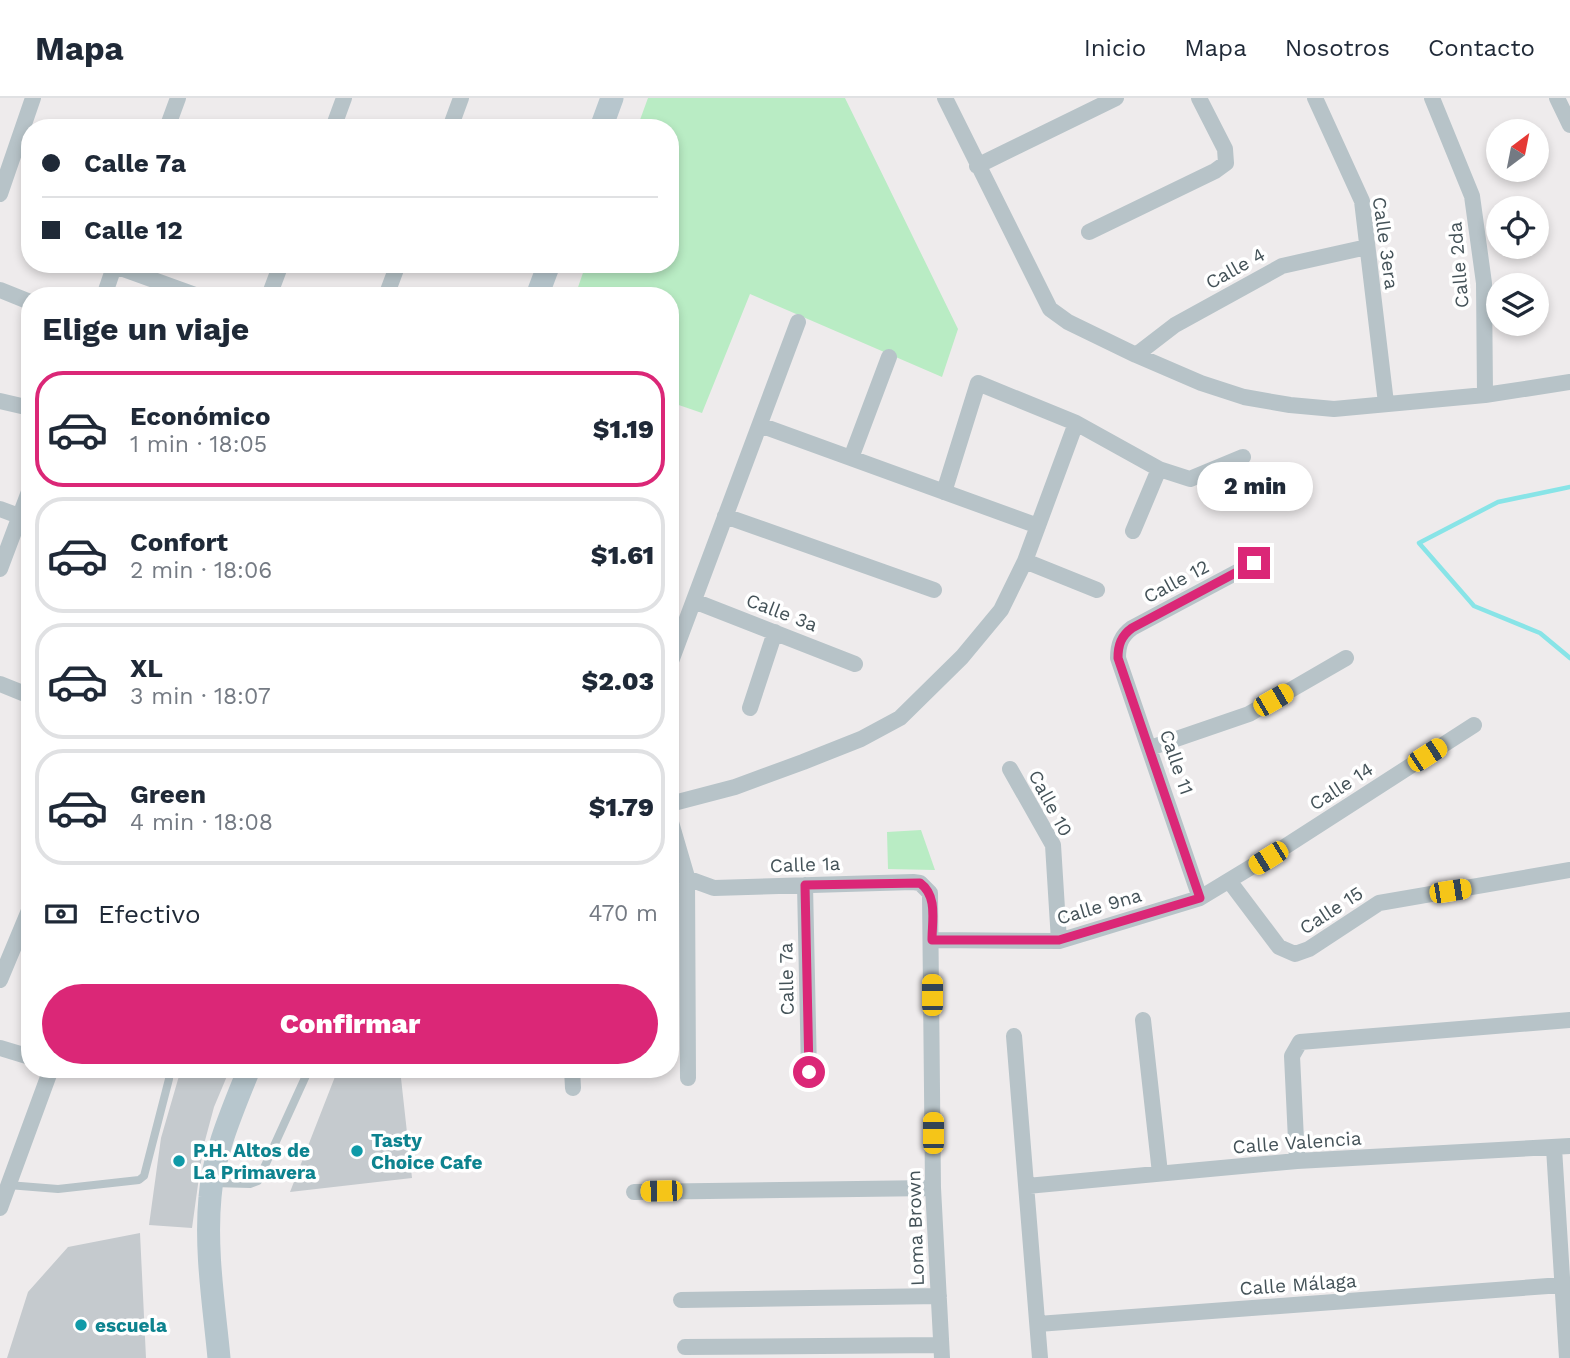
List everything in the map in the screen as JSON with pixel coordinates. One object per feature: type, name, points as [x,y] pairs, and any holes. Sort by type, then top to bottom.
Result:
[{"type":"street","points":[[26,119],[33,98]]},
{"type":"street","points":[[170,119],[178,98]]},
{"type":"street","points":[[336,119],[344,98]]},
{"type":"street","points":[[453,119],[461,98]]},
{"type":"street","points":[[604,119],[612,98]]},
{"type":"street","points":[[945,98],[1049,309],[1068,322],[1136,355],[1201,383],[1244,397],[1334,409],[1485,395],[1570,382]]},
{"type":"street","points":[[977,166],[1116,98]]},
{"type":"street","points":[[1089,232],[1215,171],[1226,163],[1224,149],[1199,98]]},
{"type":"street","name":"Calle 3era","points":[[1315,98],[1362,201],[1385,403]]},
{"type":"street","name":"Calle 2da","points":[[1432,98],[1472,196],[1484,284],[1485,395]]},
{"type":"street","points":[[1557,98],[1570,125]]},
{"type":"street","points":[[0,194],[21,133]]},
{"type":"street","name":"Calle 4","points":[[1136,355],[1175,325],[1282,266],[1367,247]]},
{"type":"street","points":[[136,273],[174,287]]},
{"type":"street","points":[[0,290],[21,298]]},
{"type":"street","points":[[679,640],[798,322]]},
{"type":"street","points":[[851,458],[889,356]]},
{"type":"street","points":[[944,492],[978,383],[1076,423],[1159,469],[1190,480],[1243,457]]},
{"type":"street","points":[[0,401],[21,406]]},
{"type":"street","points":[[679,802],[735,787],[803,762],[861,739],[900,718],[962,657],[1002,610],[1025,561],[1076,423]]},
{"type":"street","points":[[760,425],[1038,526]]},
{"type":"street","points":[[1133,531],[1159,469]]},
{"type":"street","points":[[0,509],[19,516]]},
{"type":"street","points":[[0,569],[21,511]]},
{"type":"street","points":[[725,516],[934,590]]},
{"type":"street","points":[[1025,561],[1097,590]]},
{"type":"street","name":"Calle 12","points":[[1121,639],[1132,628],[1254,563]]},
{"type":"street","name":"Calle 3a","points":[[694,601],[855,664]]},
{"type":"street","points":[[750,708],[775,632]]},
{"type":"street","name":"Calle 11","points":[[1121,639],[1118,658],[1200,898]]},
{"type":"street","points":[[1150,748],[1249,714],[1346,658]]},
{"type":"street","points":[[0,684],[21,692]]},
{"type":"street","name":"Calle 14","points":[[1230,882],[1474,725]]},
{"type":"street","name":"Calle 10","points":[[1010,769],[1053,845],[1059,940]]},
{"type":"street","points":[[679,850],[687,877],[688,1078]]},
{"type":"street","name":"Calle 15","points":[[1230,882],[1279,947],[1296,954],[1303,953],[1379,903],[1570,870]]},
{"type":"street","name":"Calle 1a","points":[[679,875],[714,888],[914,882],[926,887]]},
{"type":"street","name":"Calle 9na","points":[[932,940],[1059,940],[1200,898],[1230,882]]},
{"type":"street","name":"Calle 7a","points":[[805,885],[809,1072]]},
{"type":"street","name":"Loma Brown","points":[[926,887],[932,900],[933,1188],[942,1352]]},
{"type":"street","points":[[0,980],[21,930]]},
{"type":"street","points":[[1143,1020],[1160,1173]]},
{"type":"street","points":[[1297,1161],[1292,1056],[1300,1042],[1570,1020]]},
{"type":"street","points":[[1014,1036],[1040,1358]]},
{"type":"street","points":[[0,1048],[21,1054]]},
{"type":"street","points":[[0,1208],[48,1078]]},
{"type":"street","points":[[219,1358],[209,1242],[210,1195],[220,1149],[246,1078]]},
{"type":"street","points":[[572,1078],[573,1088]]},
{"type":"street","points":[[1562,1147],[1562,1285],[1567,1358]]},
{"type":"street","name":"Calle Valencia","points":[[1027,1186],[1297,1161],[1562,1147]]},
{"type":"street","points":[[634,1192],[933,1188]]},
{"type":"street","name":"Calle Málaga","points":[[1038,1324],[1562,1285]]},
{"type":"street","points":[[681,1300],[939,1296]]},
{"type":"street","points":[[685,1347],[942,1352]]},
{"type":"lane","points":[[8,1185],[58,1189],[139,1180],[144,1176],[169,1078]]},
{"type":"lane","points":[[213,1183],[250,1184],[258,1181],[305,1078]]},
{"type":"green space","points":[[648,98],[845,98],[958,329],[942,377],[750,294],[702,413],[679,405],[679,287],[578,287],[583,273],[679,273],[679,119],[640,119]]},
{"type":"green space","points":[[921,830],[935,870],[888,869],[887,832]]},
{"type":"building","name":"P.H. Altos de La Primavera","points":[[178,1078],[226,1078],[214,1107],[203,1148],[192,1228],[149,1225],[161,1138]]},
{"type":"building","name":"Tasty Choice Cafe","points":[[334,1078],[401,1078],[412,1178],[290,1192]]},
{"type":"building","name":"escuela","points":[[140,1233],[146,1358],[7,1358],[28,1292],[68,1247]]},
{"type":"waterway","points":[[1570,487],[1498,502],[1419,543],[1474,606],[1540,633],[1570,658]]},
{"type":"place","name":"Tasty Choice Cafe","points":[[357,1151]]},
{"type":"place","name":"P.H. Altos de La Primavera","points":[[179,1161]]},
{"type":"place","name":"escuela","points":[[81,1325]]},
{"type":"route","points":[[809,1072],[805,885],[920,883],[926,887],[932,900],[932,940],[1059,940],[1200,898],[1118,658],[1118,648],[1121,639],[1132,628],[1254,563]]}]
